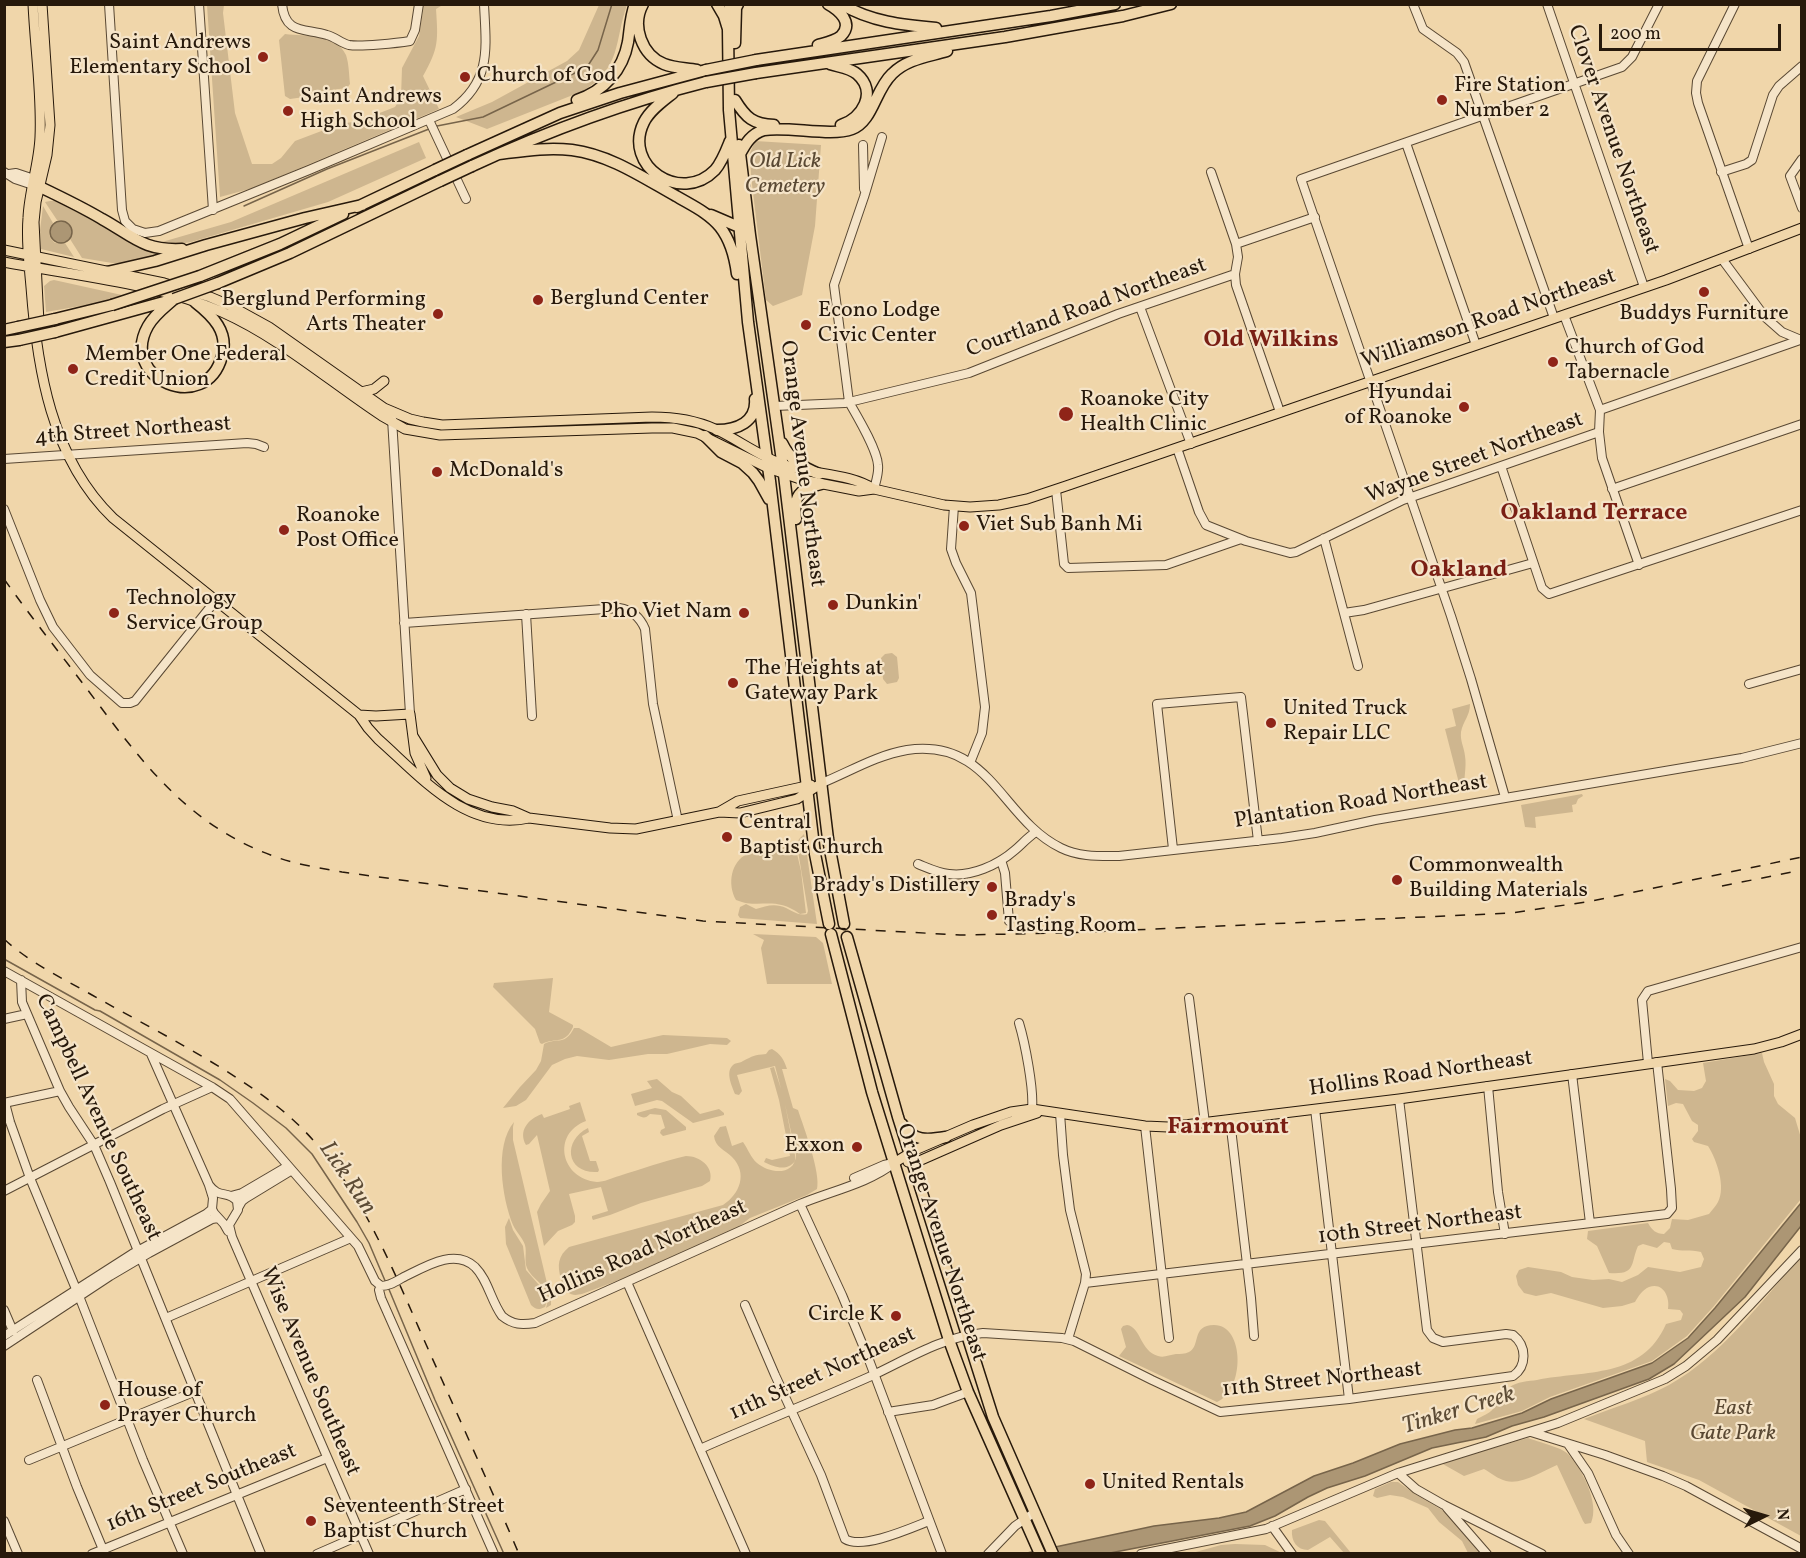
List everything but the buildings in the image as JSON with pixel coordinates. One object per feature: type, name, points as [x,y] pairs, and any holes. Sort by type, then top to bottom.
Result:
[{"type":"highway","points":[[560,113],[571,103],[586,97],[605,84],[617,71],[625,53],[635,4]]},
{"type":"highway","points":[[642,4],[638,16],[638,30],[642,44],[655,60],[668,65],[705,70]]},
{"type":"highway","points":[[717,4],[728,28]]},
{"type":"highway","points":[[804,53],[838,38],[844,31],[846,26],[844,17],[828,4]]},
{"type":"highway","points":[[841,4],[886,22],[958,30]]},
{"type":"highway","points":[[4,330],[112,305],[200,276],[270,248],[560,113],[620,93],[705,70],[756,60],[1115,4]]},
{"type":"highway","points":[[4,342],[55,332],[136,310],[218,283],[290,253],[534,138],[590,116],[677,90],[756,73],[990,39],[1123,16],[1171,4]]},
{"type":"highway","name":"Orange Avenue Northeast","points":[[735,5],[735,100],[740,155],[775,406],[778,434],[774,510],[815,854],[830,929],[870,1085],[949,1340],[968,1392],[1040,1554]]},
{"type":"highway","name":"Orange Avenue Northeast","points":[[728,28],[731,138],[748,322],[755,369],[795,564],[828,839],[844,924]]},
{"type":"highway","points":[[740,155],[750,139],[764,130],[839,132],[853,129],[865,120],[886,81],[906,63],[990,39]]},
{"type":"highway","points":[[735,100],[748,117],[764,124],[835,126],[850,123],[863,109],[867,98],[865,85],[853,72],[824,63]]},
{"type":"highway","points":[[677,90],[651,112],[641,130],[639,144],[642,156],[656,174],[668,181],[681,184],[704,178],[719,165],[731,138]]},
{"type":"highway","points":[[498,154],[558,149],[598,156],[627,168],[713,219],[721,228],[731,248],[736,264],[742,306],[748,322]]},
{"type":"highway","points":[[35,184],[110,223],[135,240],[150,246],[173,250],[206,245]]},
{"type":"highway","points":[[107,272],[155,261],[305,218],[362,205]]},
{"type":"highway","points":[[702,212],[739,227]]},
{"type":"highway","points":[[174,299],[148,325],[143,338],[142,351],[146,364],[156,377],[171,385],[185,387],[198,385],[215,371],[222,358],[224,342],[216,321],[195,302]]},
{"type":"highway","points":[[747,310],[753,322],[775,466]]},
{"type":"highway","points":[[717,430],[741,425],[752,417],[755,405],[755,369]]},
{"type":"highway","points":[[778,434],[791,458],[820,479],[800,493],[795,502],[798,541],[795,564]]},
{"type":"highway","points":[[705,436],[721,452],[742,463],[753,473],[766,492],[774,510]]},
{"type":"highway","name":"Orange Avenue Northeast","points":[[847,937],[898,1117],[993,1417],[1053,1554]]},
{"type":"highway","points":[[898,1117],[905,1130],[916,1138],[927,1140],[946,1137]]},
{"type":"main road","points":[[33,4],[40,129],[32,256],[39,311],[38,346],[41,375],[53,418],[85,485],[107,513],[359,715],[378,739],[451,802],[473,813],[493,819],[513,822],[528,818]]},
{"type":"main road","points":[[35,184],[47,155],[50,125],[42,4]]},
{"type":"main road","points":[[728,28],[735,5]]},
{"type":"main road","name":"Williamson Road Northeast","points":[[4,262],[139,287],[195,302],[233,317],[267,336],[415,431],[440,435],[664,428],[686,430],[775,466],[859,491],[874,489],[954,506],[999,505],[1056,490],[1644,287],[1802,228]]},
{"type":"main road","name":"Williamson Road Northeast","points":[[4,250],[176,286],[229,305],[268,327],[361,392],[392,417],[433,424],[669,417],[695,422],[717,430],[775,466]]},
{"type":"main road","points":[[361,392],[374,389],[384,381]]},
{"type":"main road","points":[[359,715],[410,714],[415,753],[428,783]]},
{"type":"main road","points":[[413,736],[437,775],[458,794],[480,804],[513,811],[528,818],[624,829],[649,827],[719,812],[740,813],[797,799],[808,789],[822,783]]},
{"type":"main road","name":"Hollins Road Northeast","points":[[894,1163],[911,1158],[946,1137],[1000,1115],[1032,1109],[1145,1126],[1168,1127],[1399,1099],[1754,1049],[1802,1034]]},
{"type":"main road","name":"Hollins Road Northeast","points":[[911,1158],[919,1161],[1001,1125],[1042,1111]]},
{"type":"street","points":[[109,4],[122,210],[129,226],[145,233],[159,231],[432,128],[444,114],[462,103],[480,79],[486,53],[484,4]]},
{"type":"street","points":[[199,4],[213,210]]},
{"type":"street","points":[[282,4],[285,20],[293,27],[301,31],[329,35],[347,45],[410,41],[417,22],[419,4]]},
{"type":"street","points":[[1413,4],[1423,29],[1462,58],[1554,318]]},
{"type":"street","name":"Clover Avenue Northeast","points":[[1546,4],[1644,287]]},
{"type":"street","points":[[1505,797],[1471,679],[1302,178],[1618,69],[1628,63],[1643,39],[1659,4]]},
{"type":"street","points":[[1735,4],[1696,86],[1698,103],[1749,249]]},
{"type":"street","points":[[1721,172],[1752,160],[1773,95],[1779,86],[1802,66]]},
{"type":"street","points":[[432,128],[466,200]]},
{"type":"street","points":[[874,489],[878,471],[877,458],[849,402],[833,289],[882,137]]},
{"type":"street","points":[[1406,143],[1476,345]]},
{"type":"street","points":[[863,145],[864,197]]},
{"type":"street","points":[[1802,159],[1790,176],[1802,208]]},
{"type":"street","points":[[1211,172],[1236,244],[1238,256],[1235,274],[1240,296],[1280,412]]},
{"type":"street","points":[[7,173],[16,173],[35,184]]},
{"type":"street","points":[[1236,244],[1315,217]]},
{"type":"street","points":[[1722,259],[1765,317],[1782,332],[1801,340]]},
{"type":"street","name":"Courtland Road Northeast","points":[[775,406],[849,402],[969,373],[1140,307],[1235,274]]},
{"type":"street","points":[[1140,307],[1191,444]]},
{"type":"street","points":[[1564,315],[1600,410],[1599,432],[1602,458],[1639,565]]},
{"type":"street","name":"Wayne Street Northeast","points":[[1600,410],[1801,340]]},
{"type":"street","points":[[392,417],[410,714]]},
{"type":"street","points":[[1612,489],[1802,424]]},
{"type":"street","name":"Wayne Street Northeast","points":[[1177,448],[1203,520],[1210,528],[1290,553],[1410,497],[1599,432]]},
{"type":"street","name":"4th Street Northeast","points":[[4,459],[247,443],[264,447]]},
{"type":"street","points":[[1501,466],[1542,588],[1551,594],[1802,510]]},
{"type":"street","points":[[1056,490],[1064,564],[1068,568],[1166,565],[1241,539]]},
{"type":"street","points":[[954,506],[951,549],[971,593],[985,707],[982,733],[970,763]]},
{"type":"street","points":[[4,509],[47,615],[66,645],[90,675],[122,703],[135,701],[216,600]]},
{"type":"street","points":[[1324,538],[1358,666]]},
{"type":"street","points":[[1344,613],[1364,610],[1533,563]]},
{"type":"street","points":[[404,622],[625,609],[635,615],[643,624],[654,713],[678,821]]},
{"type":"street","points":[[526,614],[532,716]]},
{"type":"street","points":[[1749,684],[1802,669]]},
{"type":"street","points":[[1173,849],[1157,704],[1241,697],[1258,841]]},
{"type":"street","name":"Plantation Road Northeast","points":[[822,783],[884,756],[908,750],[942,752],[970,763],[988,777],[1036,832],[1063,849],[1087,855],[1119,856],[1315,833],[1345,825],[1742,758],[1802,743]]},
{"type":"street","points":[[918,864],[951,875],[974,871],[1001,860],[1036,832]]},
{"type":"street","points":[[1001,860],[1005,873],[1009,921]]},
{"type":"street","points":[[1653,1063],[1642,1000],[1648,991],[1802,947]]},
{"type":"street","name":"Campbell Avenue Southeast","points":[[4,971],[21,980],[20,993],[27,1014],[60,1091],[94,1146],[140,1253],[261,1554]]},
{"type":"street","points":[[21,980],[212,1087],[235,1104],[351,1238],[363,1255],[375,1281],[381,1286],[381,1298],[494,1554]]},
{"type":"street","points":[[1189,998],[1205,1123]]},
{"type":"street","points":[[4,1019],[27,1014]]},
{"type":"street","points":[[1019,1023],[1023,1035],[1032,1109]]},
{"type":"street","name":"Wise Avenue Southeast","points":[[151,1054],[209,1185],[212,1206],[232,1237]]},
{"type":"street","name":"10th Street Northeast","points":[[1085,1283],[1667,1214],[1671,1210],[1671,1189],[1664,1124],[1653,1063]]},
{"type":"street","points":[[1572,1074],[1590,1223]]},
{"type":"street","points":[[1488,1086],[1498,1192],[1505,1234]]},
{"type":"street","points":[[4,1191],[212,1087]]},
{"type":"street","points":[[60,1091],[5,1103],[30,1178],[183,1554]]},
{"type":"street","points":[[1399,1099],[1417,1244]]},
{"type":"street","points":[[1315,1109],[1349,1399]]},
{"type":"street","points":[[1060,1113],[1072,1224],[1085,1268],[1085,1283],[1068,1339]]},
{"type":"street","points":[[1230,1120],[1254,1336]]},
{"type":"street","points":[[1145,1126],[1169,1338]]},
{"type":"street","name":"Hollins Road Northeast","points":[[381,1286],[391,1284],[440,1260],[460,1259],[470,1263],[480,1273],[502,1316],[513,1323],[526,1325],[544,1320],[813,1198],[826,1195],[885,1170],[894,1163]]},
{"type":"street","points":[[4,1336],[206,1214],[216,1197],[242,1193],[290,1168]]},
{"type":"street","points":[[140,1253],[209,1221],[230,1220],[246,1198],[290,1168]]},
{"type":"street","points":[[209,1185],[216,1192],[237,1201],[236,1213]]},
{"type":"street","points":[[800,1204],[842,1295],[942,1554]]},
{"type":"street","name":"Wise Avenue Southeast","points":[[236,1213],[229,1225],[232,1237],[369,1554]]},
{"type":"street","points":[[166,1318],[351,1238]]},
{"type":"street","name":"11th Street Northeast","points":[[700,1449],[874,1374],[925,1349],[967,1335],[983,1333],[1068,1339],[1220,1412],[1349,1399],[1508,1378],[1518,1373],[1522,1365],[1523,1353],[1520,1341],[1514,1335],[1443,1342],[1433,1338],[1427,1330],[1417,1244]]},
{"type":"street","points":[[1140,1554],[1272,1526],[1398,1473],[1531,1432],[1665,1379],[1686,1366],[1717,1340],[1802,1250]]},
{"type":"street","points":[[627,1282],[746,1554]]},
{"type":"street","points":[[4,1346],[78,1293]]},
{"type":"street","points":[[746,1305],[821,1475],[845,1539],[851,1542],[894,1536],[929,1521]]},
{"type":"street","points":[[4,1310],[13,1331]]},
{"type":"street","points":[[37,1380],[104,1551]]},
{"type":"street","points":[[29,1460],[196,1391]]},
{"type":"street","points":[[888,1412],[933,1405],[968,1392]]},
{"type":"street","points":[[1531,1432],[1605,1455],[1686,1486],[1733,1514],[1802,1549]]},
{"type":"street","points":[[1568,1444],[1588,1473],[1616,1535],[1629,1554]]},
{"type":"street","name":"16th Street Southeast","points":[[92,1554],[327,1458]]},
{"type":"street","points":[[1398,1473],[1416,1489],[1444,1505],[1542,1554]]},
{"type":"street","points":[[317,1554],[466,1489]]},
{"type":"street","points":[[1444,1505],[1487,1554]]},
{"type":"street","points":[[988,1554],[1002,1538],[1035,1512]]},
{"type":"street","points":[[5,1525],[18,1554]]},
{"type":"street","points":[[1272,1526],[1292,1554]]},
{"type":"green space","points":[[207,5],[224,5],[223,13],[235,113],[252,164],[272,164],[281,158],[295,141],[395,107],[401,97],[402,68],[419,36],[424,5],[441,5],[436,9],[435,51],[423,76],[439,109],[253,188],[220,197]]},
{"type":"green space","points":[[599,5],[627,5],[611,63],[596,82],[583,91],[487,129],[456,117],[492,102],[567,61],[579,50]]},
{"type":"green space","points":[[285,34],[319,37],[335,42],[346,55],[350,84],[347,88],[307,93],[304,97],[290,99],[285,96],[279,40]]},
{"type":"green space","name":"Old Lick Cemetery","points":[[755,141],[821,145],[815,226],[802,295],[773,306],[766,300],[751,176],[750,153]]},
{"type":"green space","points":[[419,142],[426,158],[328,202],[191,242],[174,245],[161,244],[231,222]]},
{"type":"green space","points":[[55,201],[94,220],[138,246],[168,255],[135,263],[112,263],[82,258],[70,239],[72,228],[65,221],[57,220],[45,202]]},
{"type":"green space","points":[[43,206],[53,223],[49,231],[51,238],[55,243],[65,243],[74,257],[41,249],[40,230]]},
{"type":"green space","points":[[54,280],[122,295],[98,303],[46,312],[44,286]]},
{"type":"green space","points":[[892,653],[897,657],[899,678],[897,682],[887,684],[883,679],[881,658],[885,654]]},
{"type":"green space","points":[[1470,704],[1461,732],[1466,764],[1465,790],[1461,791],[1445,729],[1456,726],[1452,709]]},
{"type":"green space","points":[[1582,794],[1583,796],[1576,804],[1572,805],[1573,812],[1535,817],[1536,828],[1525,827],[1521,805]]},
{"type":"green space","points":[[804,834],[817,924],[740,918],[738,915],[740,907],[746,904],[756,909],[780,906],[800,914],[807,914],[797,845]]},
{"type":"green space","points":[[795,845],[806,913],[800,914],[782,905],[753,904],[736,900],[731,881],[737,862],[747,854]]},
{"type":"green space","points":[[753,934],[816,937],[823,943],[832,984],[767,984],[761,948],[764,940]]},
{"type":"green space","points":[[553,978],[549,1012],[573,1027],[567,1036],[542,1044],[535,1029],[493,987],[494,983]]},
{"type":"green space","points":[[574,1028],[579,1028],[611,1047],[663,1035],[727,1038],[731,1041],[727,1045],[710,1044],[667,1054],[648,1054],[609,1060],[577,1056],[565,1059],[552,1065],[526,1100],[516,1106],[503,1108],[536,1070],[541,1061],[544,1044],[564,1039],[571,1034]]},
{"type":"green space","points":[[772,1049],[782,1058],[787,1069],[782,1069],[793,1108],[798,1110],[811,1150],[817,1172],[817,1189],[750,1218],[738,1227],[635,1274],[582,1294],[573,1295],[568,1292],[562,1282],[559,1265],[561,1257],[569,1247],[723,1205],[734,1195],[740,1183],[740,1170],[732,1157],[718,1146],[715,1140],[714,1136],[720,1127],[726,1126],[732,1146],[743,1142],[753,1159],[762,1167],[781,1171],[791,1167],[795,1161],[784,1167],[776,1167],[764,1162],[766,1158],[772,1160],[790,1156],[770,1068],[774,1067],[781,1089],[775,1066],[737,1075],[742,1091],[739,1095],[735,1094],[730,1079],[733,1065],[754,1056],[766,1054]],"holes":[[[785,1104],[796,1155],[795,1160],[795,1155]]]},
{"type":"green space","points":[[1762,1053],[1774,1084],[1774,1096],[1778,1104],[1795,1118],[1801,1138],[1801,1199],[1687,1336],[1652,1361],[1550,1397],[1522,1411],[1475,1424],[1477,1419],[1495,1407],[1513,1385],[1611,1369],[1628,1363],[1643,1355],[1656,1342],[1666,1324],[1681,1320],[1683,1314],[1680,1310],[1668,1309],[1667,1296],[1659,1287],[1647,1288],[1635,1302],[1603,1308],[1551,1293],[1536,1296],[1524,1293],[1518,1285],[1516,1276],[1519,1270],[1528,1267],[1561,1272],[1572,1277],[1622,1282],[1638,1275],[1648,1267],[1680,1272],[1701,1267],[1704,1259],[1701,1252],[1672,1249],[1670,1243],[1664,1242],[1657,1248],[1643,1244],[1638,1246],[1633,1263],[1628,1270],[1609,1273],[1597,1246],[1587,1239],[1588,1231],[1648,1223],[1654,1231],[1664,1234],[1670,1228],[1672,1219],[1688,1220],[1709,1214],[1720,1196],[1721,1181],[1717,1166],[1708,1146],[1694,1142],[1692,1139],[1698,1131],[1698,1125],[1692,1121],[1683,1104],[1676,1103],[1668,1106],[1665,1079],[1678,1090],[1694,1091],[1702,1088],[1706,1081],[1703,1063]]},
{"type":"green space","points":[[657,1079],[672,1092],[681,1096],[700,1114],[719,1109],[724,1115],[693,1123],[662,1101],[657,1100],[635,1106],[631,1094],[652,1088],[647,1081]]},
{"type":"green space","points":[[580,1102],[586,1121],[575,1127],[565,1145],[568,1165],[575,1173],[597,1182],[691,1156],[705,1163],[710,1171],[710,1181],[702,1186],[641,1203],[593,1220],[592,1216],[608,1211],[601,1187],[569,1194],[575,1222],[558,1231],[544,1246],[537,1212],[550,1191],[537,1135],[526,1145],[524,1130],[537,1116],[542,1114],[544,1118],[570,1109],[569,1106]]},
{"type":"green space","points":[[655,1108],[666,1110],[686,1127],[686,1130],[663,1136],[660,1133],[665,1128],[661,1115],[650,1114],[644,1117],[637,1115],[637,1113]]},
{"type":"green space","points":[[514,1122],[513,1140],[551,1300],[551,1305],[546,1308],[547,1295],[542,1285],[527,1268],[525,1245],[513,1225],[503,1187],[504,1144]]},
{"type":"green space","points":[[588,1128],[589,1132],[582,1136],[590,1161],[596,1161],[598,1172],[579,1168],[571,1156],[574,1141]]},
{"type":"green space","points":[[509,1218],[523,1246],[526,1270],[546,1293],[547,1301],[543,1308],[536,1309],[531,1305],[506,1244],[505,1227]]},
{"type":"green space","name":"East Gate Park","points":[[1801,1258],[1801,1536],[1699,1480],[1647,1462],[1645,1441],[1584,1419],[1649,1395],[1669,1385],[1707,1359]]},
{"type":"green space","points":[[1127,1325],[1135,1330],[1152,1353],[1162,1357],[1189,1352],[1193,1349],[1202,1328],[1214,1325],[1224,1328],[1231,1335],[1236,1346],[1237,1372],[1233,1385],[1217,1402],[1119,1356],[1126,1347],[1121,1329]]},
{"type":"green space","points":[[1528,1438],[1560,1449],[1573,1460],[1584,1477],[1591,1496],[1593,1515],[1591,1523],[1585,1524],[1583,1521],[1557,1465],[1539,1474],[1512,1482],[1500,1479],[1484,1469],[1464,1476],[1441,1463]]},
{"type":"green space","points":[[1391,1482],[1398,1482],[1442,1510],[1482,1553],[1468,1553],[1462,1541],[1439,1522],[1428,1508],[1403,1497],[1390,1495],[1377,1498],[1373,1496],[1375,1489]]},
{"type":"green space","points":[[1319,1520],[1325,1521],[1351,1553],[1344,1553],[1330,1537],[1308,1550],[1298,1547],[1292,1530]]},
{"type":"green space","points":[[1221,1545],[1265,1545],[1282,1553],[1192,1553]]},
{"type":"shaded area","points":[[61,221],[69,224],[72,232],[69,240],[61,243],[53,240],[50,232],[53,224]]},
{"type":"shaded area","points":[[1801,1203],[1801,1226],[1745,1297],[1674,1364],[1649,1379],[1486,1437],[1432,1448],[1365,1476],[1327,1488],[1275,1516],[1250,1526],[1110,1553],[1015,1554],[1154,1526],[1219,1518],[1246,1512],[1314,1476],[1400,1444],[1472,1428],[1522,1413],[1551,1399],[1652,1363],[1688,1338]]},
{"type":"waterway","name":"Lick Run","points":[[437,126],[483,117],[589,64],[598,50],[612,4]]},
{"type":"waterway","name":"Lick Run","points":[[244,206],[327,169],[429,129]]},
{"type":"waterway","name":"Lick Run","points":[[4,959],[220,1080],[286,1128],[312,1154],[357,1222],[369,1243],[386,1283]]},
{"type":"waterway","name":"Lick Run","points":[[388,1287],[435,1400],[504,1554]]},
{"type":"railway","points":[[4,579],[127,742],[170,789],[193,810],[218,829],[247,845],[279,858],[342,872],[703,921],[960,935],[1065,933],[1512,913],[1592,901],[1802,857]]},
{"type":"railway","points":[[1722,886],[1802,870]]},
{"type":"railway","points":[[4,939],[46,970],[188,1048],[257,1091],[305,1131],[329,1159],[368,1219],[400,1285],[519,1554]]},
{"type":"place","name":"Saint Andrews Elementary School","points":[[263,57]]},
{"type":"place","name":"Church of God","points":[[465,77]]},
{"type":"place","name":"Fire Station Number 2","points":[[1442,100]]},
{"type":"place","name":"Saint Andrews High School","points":[[288,111]]},
{"type":"place","name":"Buddys Furniture","points":[[1704,292]]},
{"type":"place","name":"Berglund Center","points":[[538,300]]},
{"type":"place","name":"Berglund Performing Arts Theater","points":[[438,314]]},
{"type":"place","name":"Econo Lodge Civic Center","points":[[806,325]]},
{"type":"place","name":"Church of God Tabernacle","points":[[1553,362]]},
{"type":"place","name":"Member One Federal Credit Union","points":[[73,369]]},
{"type":"place","name":"Hyundai of Roanoke","points":[[1464,407]]},
{"type":"place","name":"Roanoke City Health Clinic","points":[[1066,414]]},
{"type":"place","name":"McDonald's","points":[[437,472]]},
{"type":"place","name":"Viet Sub Banh Mi","points":[[964,526]]},
{"type":"place","name":"Roanoke Post Office","points":[[284,530]]},
{"type":"place","name":"Dunkin'","points":[[833,605]]},
{"type":"place","name":"Technology Service Group","points":[[114,613]]},
{"type":"place","name":"Pho Viet Nam","points":[[744,613]]},
{"type":"place","name":"The Heights at Gateway Park","points":[[733,683]]},
{"type":"place","name":"United Truck Repair LLC","points":[[1271,723]]},
{"type":"place","name":"Central Baptist Church","points":[[727,837]]},
{"type":"place","name":"Commonwealth Building Materials","points":[[1397,880]]},
{"type":"place","name":"Brady's Distillery","points":[[992,887]]},
{"type":"place","name":"Brady's Tasting Room","points":[[992,915]]},
{"type":"place","name":"Exxon","points":[[857,1147]]},
{"type":"place","name":"Circle K","points":[[896,1316]]},
{"type":"place","name":"House of Prayer Church","points":[[105,1405]]},
{"type":"place","name":"United Rentals","points":[[1090,1484]]},
{"type":"place","name":"Seventeenth Street Baptist Church","points":[[311,1521]]},
{"type":"district","name":"Old Wilkins","points":[[1271,342]]},
{"type":"district","name":"Oakland Terrace","points":[[1594,515]]},
{"type":"district","name":"Oakland","points":[[1459,572]]},
{"type":"district","name":"Fairmount","points":[[1228,1129]]},
{"type":"water label","name":"Tinker Creek","points":[[1459,1412]]}]
